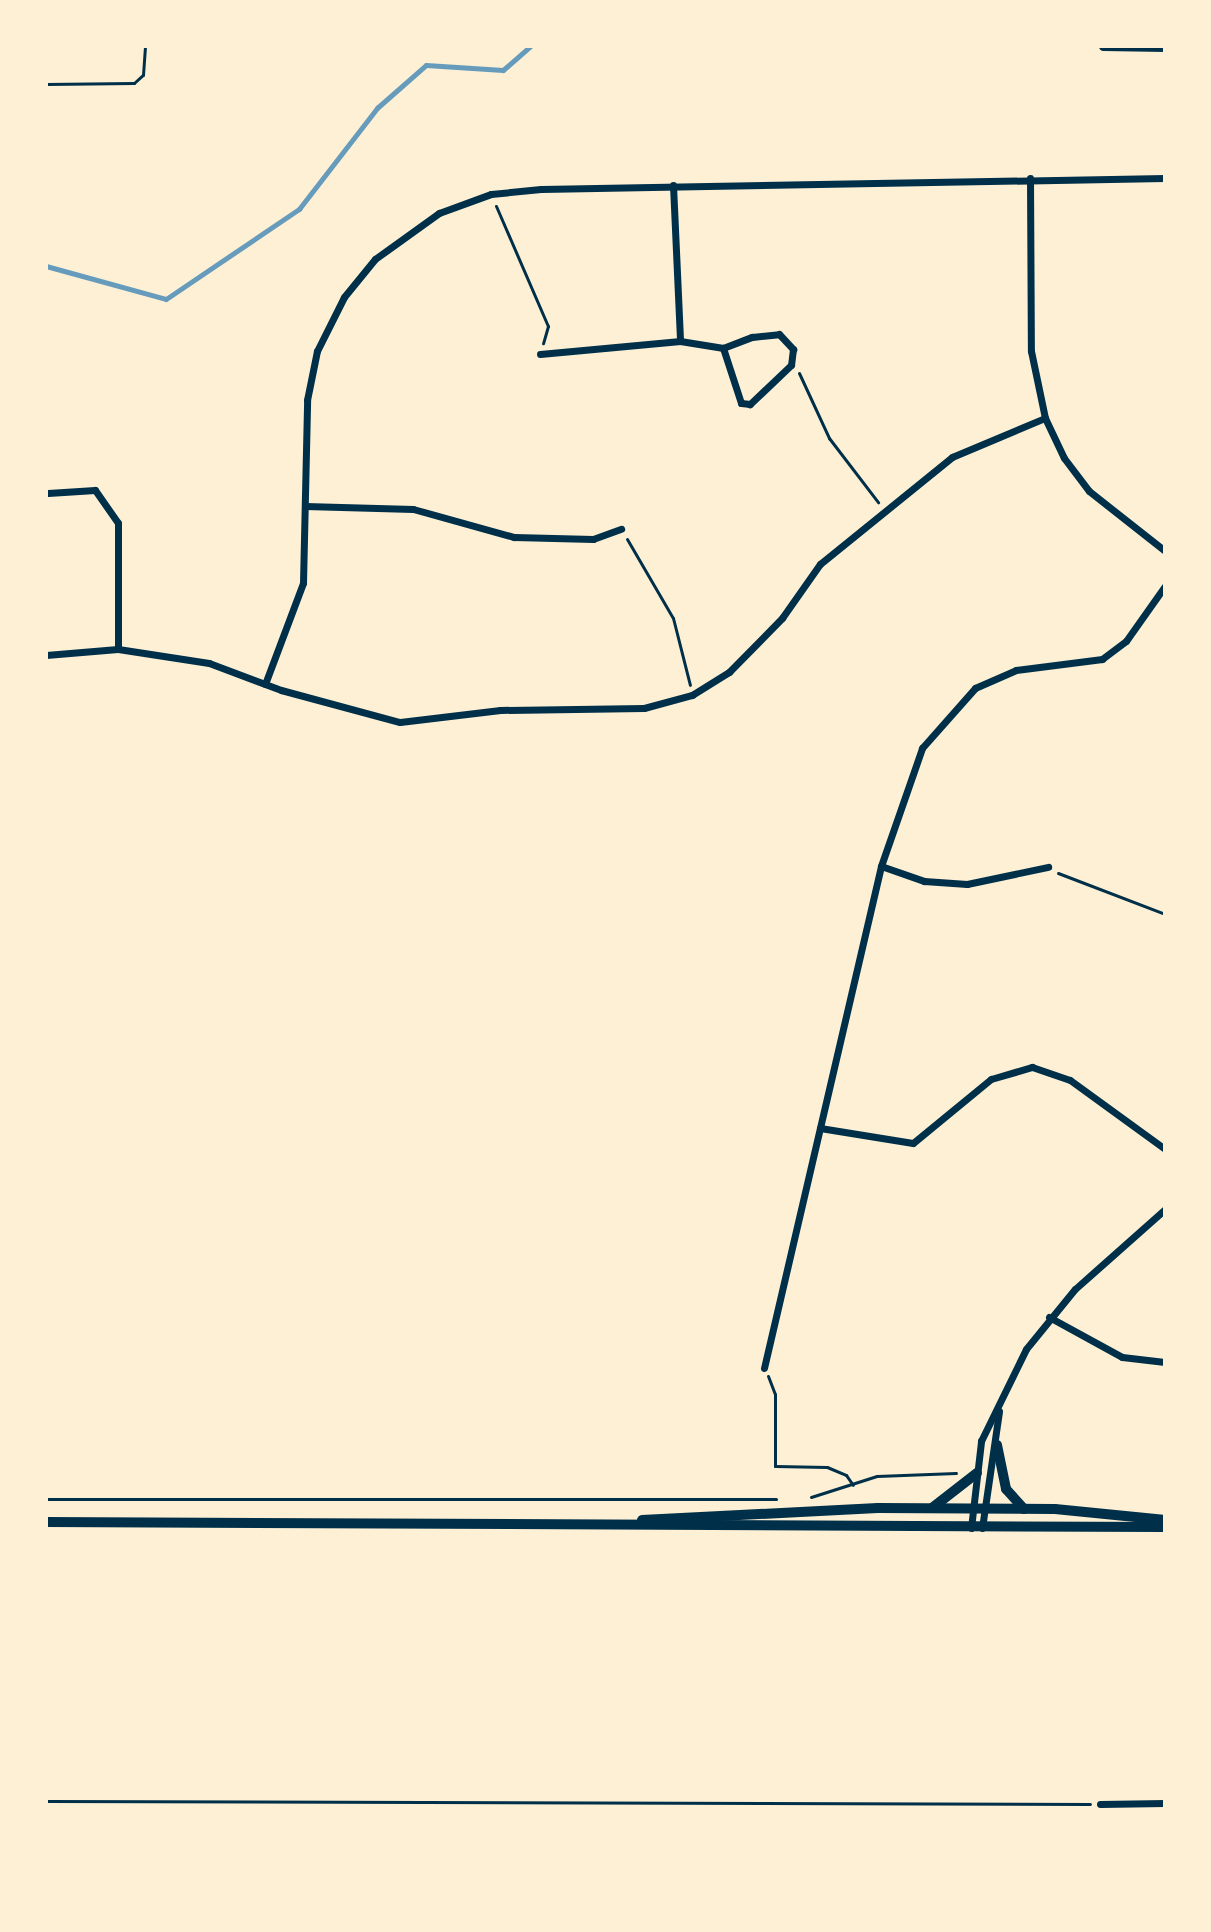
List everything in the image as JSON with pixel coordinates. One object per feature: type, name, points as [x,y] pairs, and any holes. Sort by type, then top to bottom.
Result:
[{"type":"main road","points":[[997,1445],[1003,1481],[1024,1509]]},
{"type":"main road","points":[[931,1508],[977,1473]]},
{"type":"main road","points":[[620,1523],[799,1508],[1024,1509],[1165,1520]]},
{"type":"main road","points":[[46,1522],[1165,1527]]},
{"type":"street","points":[[1103,46],[1165,47]]},
{"type":"street","points":[[1030,178],[1031,351],[1045,418],[1064,458],[1089,491],[1165,551]]},
{"type":"street","points":[[265,684],[303,583],[307,400],[317,351],[344,297],[375,259],[439,213],[491,194],[673,185],[1165,178]]},
{"type":"street","points":[[673,185],[680,341]]},
{"type":"street","points":[[540,354],[680,341],[723,348],[752,337],[779,334],[793,349],[791,365],[750,404],[741,403],[723,348]]},
{"type":"street","points":[[46,655],[118,649],[209,663],[265,684],[400,722],[500,710],[644,708],[692,695],[729,672],[782,618],[820,564],[952,457],[1045,418]]},
{"type":"street","points":[[48,493],[95,490],[118,523],[118,649]]},
{"type":"street","points":[[305,506],[413,509],[514,537],[593,539],[621,529]]},
{"type":"street","points":[[764,1368],[881,866],[922,748],[975,688],[1016,670],[1102,659],[1126,641],[1165,586]]},
{"type":"street","points":[[881,866],[924,881],[967,884],[1048,867]]},
{"type":"street","points":[[820,1128],[878,1142],[913,1143],[991,1079],[1032,1067],[1070,1080],[1165,1149]]},
{"type":"street","points":[[977,1528],[977,1473],[981,1441],[999,1409],[1016,1367],[1049,1317],[1165,1209]]},
{"type":"street","points":[[1049,1317],[1122,1357],[1165,1362]]},
{"type":"street","points":[[978,1509],[997,1445],[999,1409]]},
{"type":"street","points":[[1100,1804],[1165,1803]]},
{"type":"path","points":[[46,84],[134,83],[143,75],[145,46]]},
{"type":"path","points":[[491,194],[548,326],[540,354]]},
{"type":"path","points":[[791,365],[802,376],[829,438],[885,511]]},
{"type":"path","points":[[621,529],[673,618],[692,695]]},
{"type":"path","points":[[1048,867],[1078,884],[1165,914]]},
{"type":"path","points":[[764,1368],[775,1394],[775,1466],[827,1467],[846,1475],[853,1485]]},
{"type":"path","points":[[805,1498],[877,1476],[963,1472]]},
{"type":"path","points":[[46,1499],[791,1498]]},
{"type":"path","points":[[46,1801],[1100,1804]]},
{"type":"waterway","points":[[46,266],[166,299],[299,209],[377,108],[426,65],[503,70],[531,46]]}]
